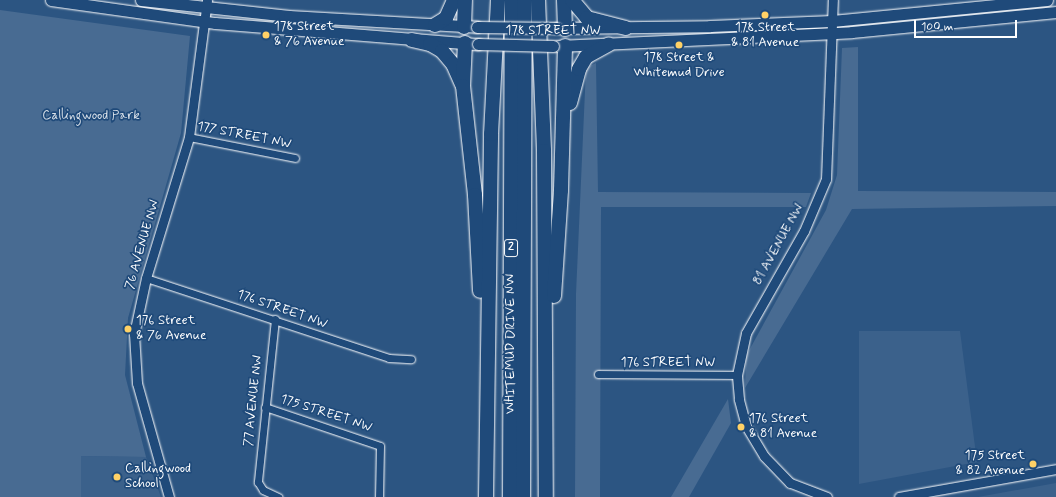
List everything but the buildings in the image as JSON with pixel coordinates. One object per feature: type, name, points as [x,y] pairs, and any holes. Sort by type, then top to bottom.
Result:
[{"type":"highway","points":[[436,25],[446,18],[454,0]]},
{"type":"highway","points":[[465,0],[471,27]]},
{"type":"highway","points":[[486,497],[491,134],[498,0]]},
{"type":"highway","name":"WHITEMUD DRIVE NW","points":[[510,497],[512,0]]},
{"type":"highway","name":"WHITEMUD DRIVE NW","points":[[523,497],[525,0]]},
{"type":"highway","points":[[538,0],[544,152],[546,497]]},
{"type":"highway","points":[[560,28],[564,0]]},
{"type":"highway","points":[[572,0],[587,18],[626,28]]},
{"type":"highway","points":[[412,40],[430,44],[442,51],[454,64],[463,86],[476,195],[486,431]]},
{"type":"highway","points":[[463,86],[472,44]]},
{"type":"highway","points":[[562,150],[574,83],[579,68],[586,57],[609,44]]},
{"type":"highway","points":[[545,456],[562,150],[559,46]]},
{"type":"main road","name":"178 STREET NW","points":[[51,0],[204,21],[412,40],[472,44],[559,46],[832,33],[1056,12]]},
{"type":"main road","name":"178 STREET NW","points":[[141,0],[206,4],[436,25],[560,28],[626,28],[832,21],[1047,0]]},
{"type":"main road","points":[[471,27],[472,44]]},
{"type":"main road","points":[[559,46],[560,28]]},
{"type":"street","name":"81 AVENUE NW","points":[[827,497],[790,483],[764,456],[746,426],[739,399],[737,375],[746,333],[804,230],[826,179],[833,0]]},
{"type":"street","name":"76 AVENUE NW","points":[[169,497],[135,369],[134,325],[146,278],[189,137],[206,4]]},
{"type":"street","name":"177 STREET NW","points":[[189,137],[295,158]]},
{"type":"street","name":"176 STREET NW","points":[[146,278],[275,319],[389,358],[411,359]]},
{"type":"street","name":"77 AVENUE NW","points":[[275,319],[258,484],[278,497]]},
{"type":"street","name":"176 STREET NW","points":[[598,374],[737,375]]},
{"type":"street","name":"175 STREET NW","points":[[265,407],[380,446],[379,497]]},
{"type":"street","points":[[899,497],[1056,469]]},
{"type":"shaded area","points":[[859,331],[960,331],[977,462],[859,484]]},
{"type":"shaded area","name":"Callingwood School","points":[[81,456],[146,457],[161,497],[81,497]]},
{"type":"shaded area","points":[[1056,483],[1056,497],[978,497]]},
{"type":"green space","name":"Callingwood Park","points":[[0,10],[190,36],[181,133],[128,318],[125,375],[146,457],[81,456],[81,497],[0,497]]},
{"type":"green space","points":[[858,47],[858,191],[1056,192],[1056,206],[852,209],[745,388],[746,356],[826,210],[837,175],[842,48]]},
{"type":"green space","points":[[596,63],[598,192],[811,193],[806,207],[601,207],[600,497],[575,497],[576,294],[586,68]]},
{"type":"green space","points":[[728,399],[731,423],[689,497],[671,497]]},
{"type":"place","name":"178 Street & 81 Avenue","points":[[765,15]]},
{"type":"place","name":"178 Street & 76 Avenue","points":[[266,35]]},
{"type":"place","name":"178 Street & Whitemud Drive","points":[[679,45]]},
{"type":"place","name":"176 Street & 76 Avenue","points":[[128,329]]},
{"type":"place","name":"176 Street & 81 Avenue","points":[[741,427]]},
{"type":"place","name":"175 Street & 82 Avenue","points":[[1033,464]]},
{"type":"place","name":"Callingwood School","points":[[117,477]]}]
